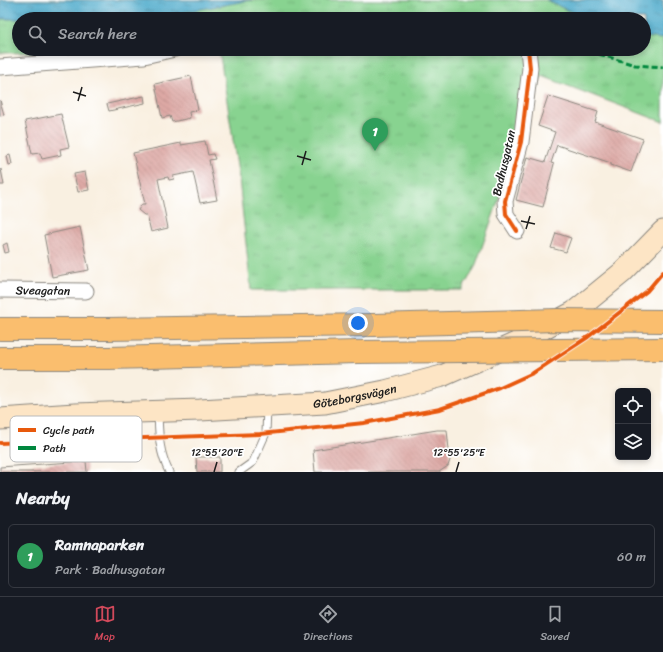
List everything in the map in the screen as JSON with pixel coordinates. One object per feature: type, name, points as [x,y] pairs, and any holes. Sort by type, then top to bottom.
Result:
[{"type":"highway","points":[[0,329],[107,329],[557,320],[663,321]]},
{"type":"highway","points":[[0,358],[109,358],[358,352],[663,349]]},
{"type":"main road","name":"Göteborgsvägen","points":[[45,416],[325,403],[385,391],[442,376],[509,346],[574,312],[623,272],[663,231]]},
{"type":"main road","name":"Göteborgsvägen","points":[[0,419],[10,418]]},
{"type":"street","points":[[0,67],[144,56]]},
{"type":"street","name":"Badhusgatan","points":[[517,231],[506,214],[505,201],[521,142],[530,68],[529,56]]},
{"type":"street","name":"Sveagatan","points":[[0,290],[86,291]]},
{"type":"lane","points":[[239,472],[254,462],[266,433],[267,406]]},
{"type":"lane","points":[[158,411],[159,437],[162,458],[169,472]]},
{"type":"green space","points":[[0,0],[663,0],[663,122],[542,76],[475,267],[462,290],[251,290],[239,179],[220,56],[651,56],[651,12],[12,12],[12,53],[0,53]]},
{"type":"water","points":[[0,0],[252,0],[184,12],[12,12],[12,19],[0,19]]},
{"type":"water","points":[[546,0],[663,0],[663,39],[651,38],[651,12],[573,12]]},
{"type":"building","points":[[191,76],[198,110],[189,112],[190,118],[172,122],[170,116],[162,118],[155,84]]},
{"type":"building","points":[[144,96],[145,103],[109,111],[107,104]]},
{"type":"building","points":[[548,96],[598,112],[595,122],[643,139],[631,172],[611,165],[611,163],[557,145],[551,163],[554,164],[543,207],[516,200],[527,157],[545,162],[555,132],[538,126]]},
{"type":"building","points":[[0,100],[4,115],[0,116]]},
{"type":"building","points":[[61,114],[69,147],[60,149],[61,155],[42,159],[40,153],[32,154],[25,121]]},
{"type":"building","points":[[205,141],[208,155],[213,154],[215,159],[209,160],[217,200],[200,203],[193,172],[173,176],[174,179],[169,180],[168,177],[158,179],[168,228],[151,232],[147,215],[144,215],[138,210],[142,204],[145,204],[133,153],[181,143],[181,145]]},
{"type":"building","points":[[10,155],[12,164],[9,165],[7,156]]},
{"type":"building","points":[[1,169],[4,185],[0,185]]},
{"type":"building","points":[[85,172],[89,190],[78,192],[74,174]]},
{"type":"building","points":[[80,227],[89,270],[52,277],[44,235]]},
{"type":"building","points":[[556,233],[571,238],[566,252],[551,248]]},
{"type":"building","points":[[7,243],[9,252],[5,253],[3,245]]},
{"type":"building","points":[[437,430],[447,430],[450,460],[448,466],[439,472],[315,472],[313,450]]},
{"type":"building","points":[[196,457],[220,457],[220,472],[197,472]]},
{"type":"building","points":[[86,462],[87,472],[0,472],[0,467]]},
{"type":"marked path","points":[[605,56],[635,65],[663,67]]},
{"type":"cycle path","points":[[517,231],[506,214],[505,201],[521,142],[530,68],[529,56]]},
{"type":"cycle path","points":[[142,438],[260,434],[364,423],[440,409],[500,388],[533,373],[588,337],[647,291],[663,272]]},
{"type":"cycle path","points":[[0,443],[10,443]]},
{"type":"place","name":"Ramnaparken","points":[[375,151]]}]
